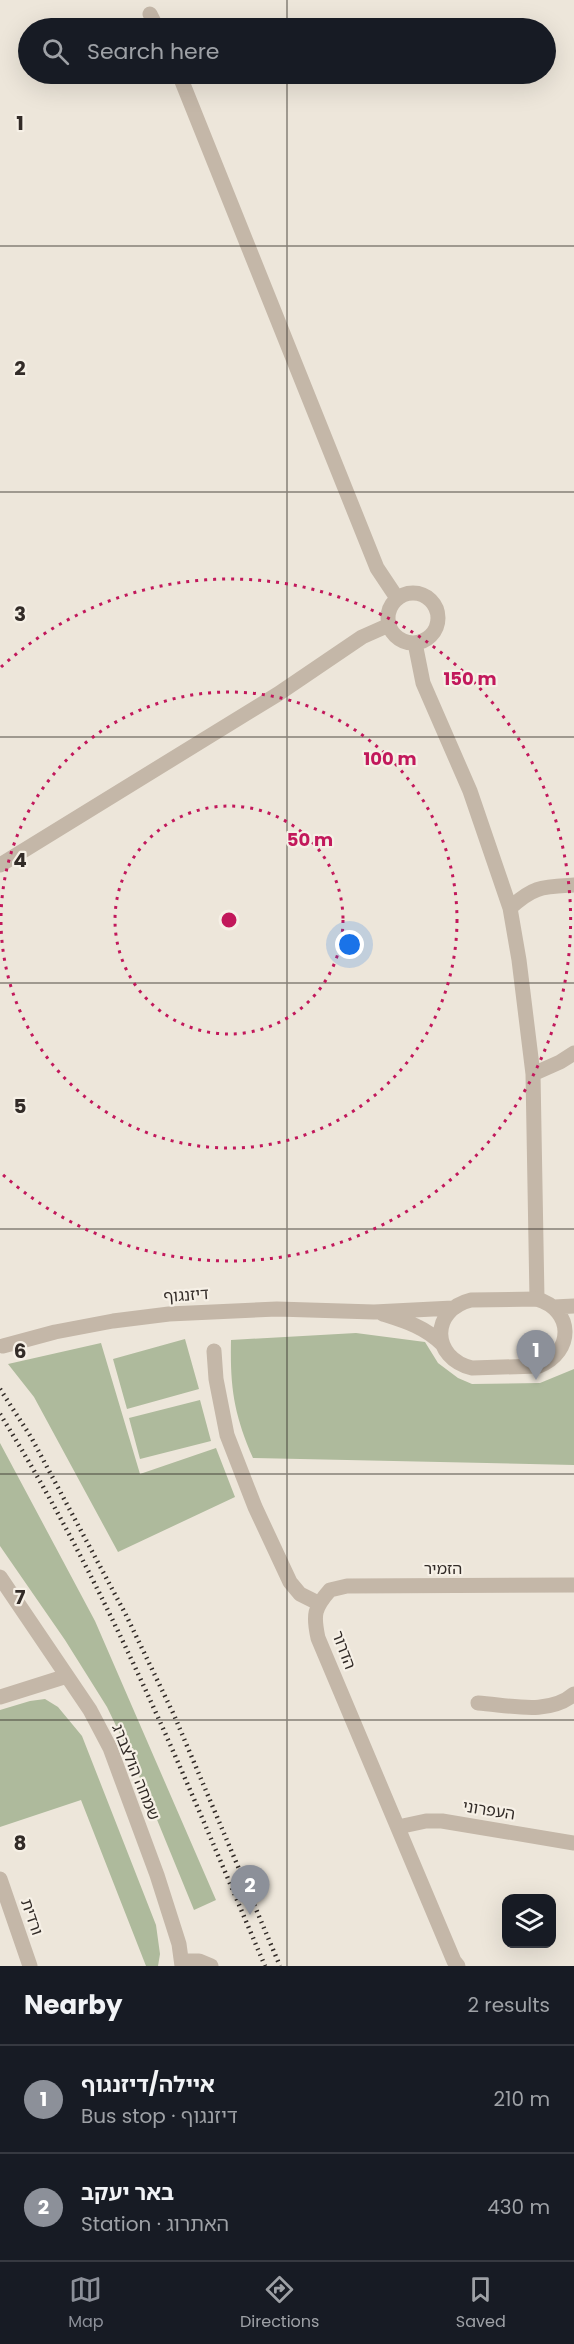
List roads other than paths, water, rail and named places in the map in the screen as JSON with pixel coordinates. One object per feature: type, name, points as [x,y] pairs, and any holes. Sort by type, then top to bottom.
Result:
[{"type":"street","points":[[150,14],[152,18]]},
{"type":"street","points":[[182,84],[377,568],[397,598]]},
{"type":"street","points":[[417,592],[431,599],[438,611],[439,619],[434,633],[422,642],[415,643],[401,640],[395,635],[389,626],[389,609],[397,598],[403,594],[417,592]]},
{"type":"street","points":[[0,865],[278,694],[362,637],[389,626]]},
{"type":"street","points":[[415,643],[423,682],[470,791],[510,908],[533,1074],[537,1299]]},
{"type":"street","points":[[510,908],[525,894],[542,887],[574,885]]},
{"type":"street","points":[[533,1074],[574,1053]]},
{"type":"street","points":[[554,1306],[564,1322],[569,1337],[555,1357],[539,1366],[472,1368],[462,1366],[453,1360],[442,1344],[442,1324],[453,1308],[461,1302],[537,1299],[554,1306],[574,1306]]},
{"type":"street","name":"דיזנגוף","points":[[3,1346],[55,1332],[113,1321],[169,1314],[277,1309],[374,1312],[453,1308]]},
{"type":"street","name":"דיזנגוף","points":[[374,1312],[420,1327],[442,1344]]},
{"type":"street","points":[[214,1351],[216,1378],[227,1435],[255,1508],[290,1582],[300,1594],[318,1603]]},
{"type":"street","name":"שמחה הולצברג","points":[[0,1577],[90,1710],[110,1749],[157,1875],[180,1944],[182,1963]]},
{"type":"street","name":"הזמיר","points":[[318,1603],[330,1590],[347,1586],[574,1586]]},
{"type":"street","name":"הדרור","points":[[318,1603],[315,1622],[318,1638],[458,1966]]},
{"type":"street","points":[[0,1697],[67,1676]]},
{"type":"street","points":[[478,1703],[547,1708],[560,1704],[574,1694]]},
{"type":"street","name":"העפרוני","points":[[398,1827],[426,1821],[442,1821],[574,1843]]},
{"type":"street","name":"ורדית","points":[[0,1879],[30,1966]]},
{"type":"street","points":[[182,1963],[199,1961],[211,1966]]},
{"type":"railway","points":[[0,1389],[31,1437],[126,1615],[174,1715],[280,1966]]},
{"type":"railway","points":[[0,1414],[76,1547],[110,1615],[174,1754],[265,1966]]},
{"type":"place","name":"איילה/דיזנגוף","points":[[536,1380]]},
{"type":"place","name":"באר יעקב","points":[[250,1915]]}]
